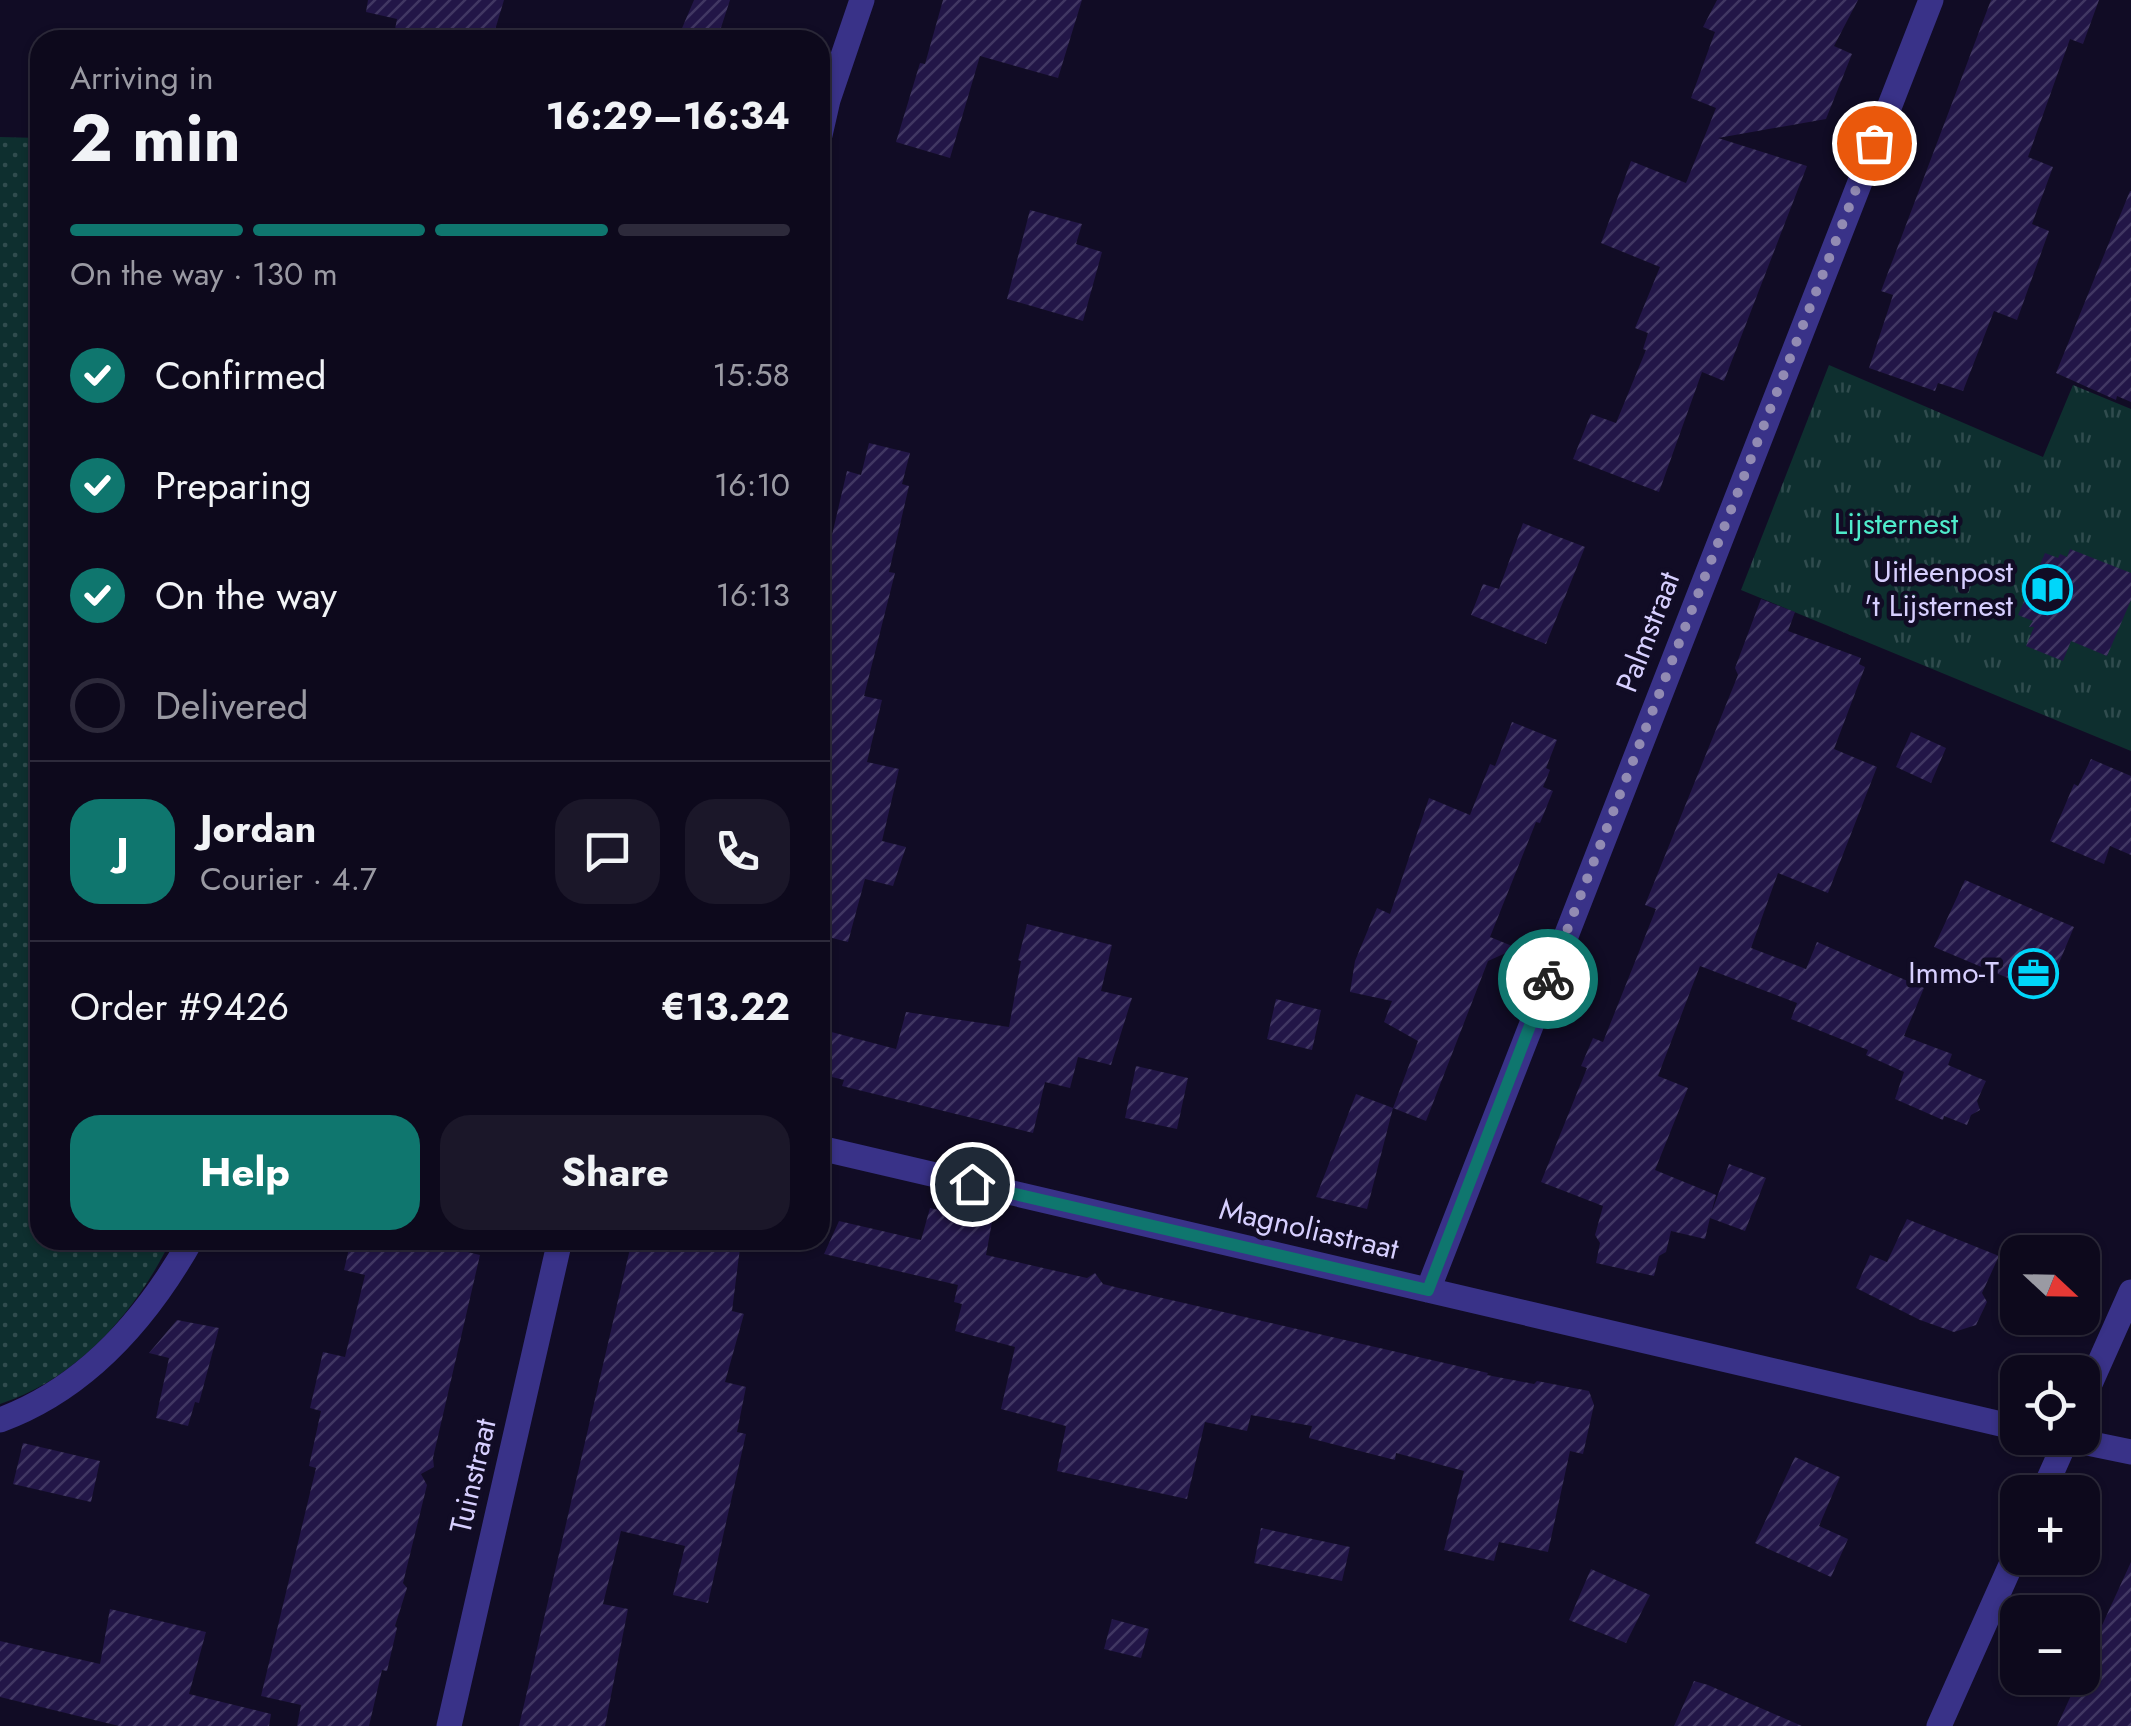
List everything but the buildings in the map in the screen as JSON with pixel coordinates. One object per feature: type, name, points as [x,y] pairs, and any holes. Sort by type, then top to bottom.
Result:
[{"type":"street","points":[[830,94],[862,0]]},
{"type":"street","name":"Palmstraat","points":[[1428,1290],[1931,0]]},
{"type":"street","name":"Magnoliastraat","points":[[830,1150],[2000,1424]]},
{"type":"street","points":[[0,1420],[80,1378],[139,1319],[185,1250]]},
{"type":"street","name":"Tuinstraat","points":[[449,1726],[558,1250]]},
{"type":"street","points":[[2100,1362],[2131,1292]]},
{"type":"street","points":[[2100,1445],[2131,1452]]},
{"type":"street","points":[[1939,1726],[2006,1575]]},
{"type":"green space","points":[[0,137],[30,138],[30,1250],[166,1250],[141,1292],[102,1339],[54,1378],[0,1404]]},
{"type":"green space","name":"Lijsternest","points":[[1829,365],[2043,457],[2073,385],[2131,409],[2131,751],[1741,590]]},
{"type":"way so far","points":[[1548,979],[1874,143]]},
{"type":"place","name":"Uitleenpost 't Lijsternest","points":[[2048,589]]},
{"type":"place","name":"Immo-T","points":[[2034,973]]},
{"type":"route","points":[[972,1184],[1428,1290],[1548,979]]}]
